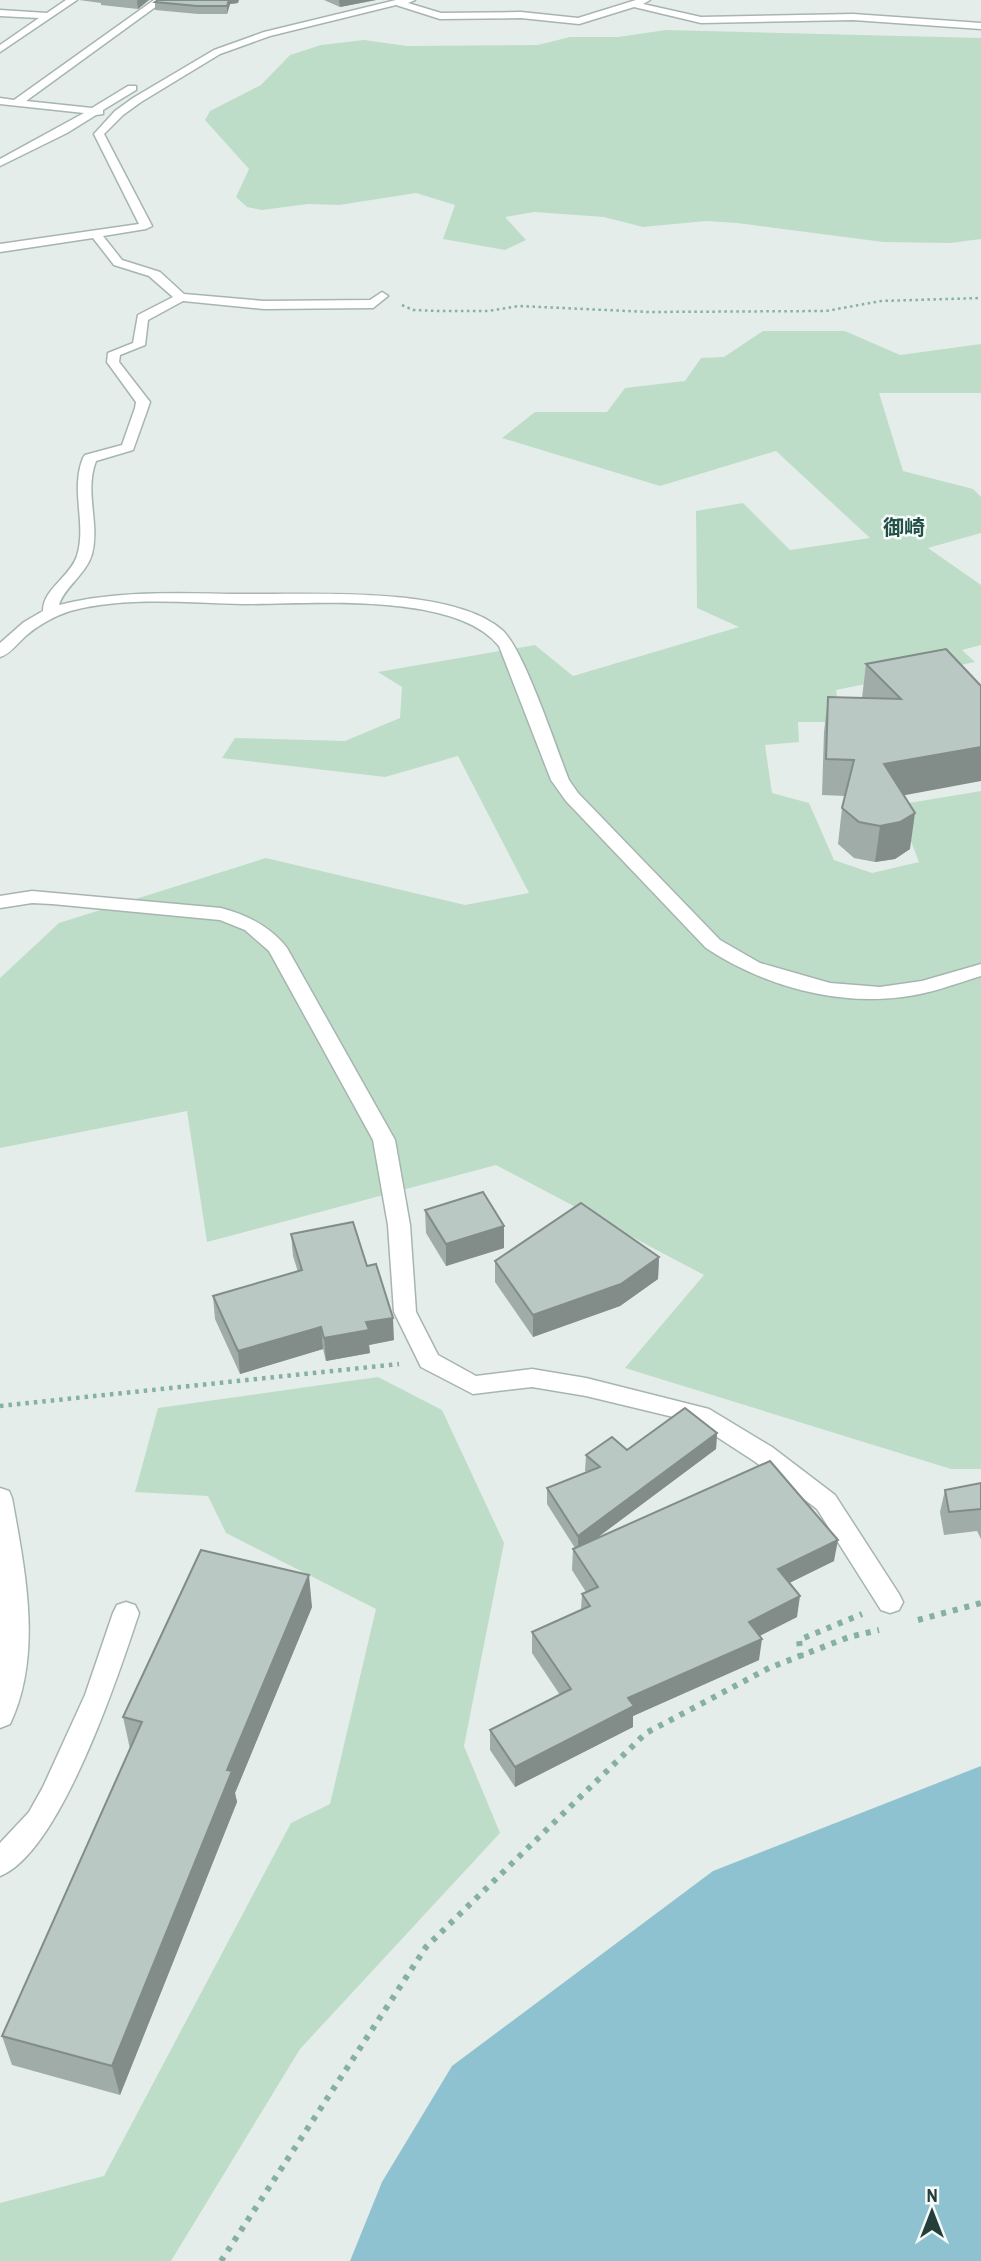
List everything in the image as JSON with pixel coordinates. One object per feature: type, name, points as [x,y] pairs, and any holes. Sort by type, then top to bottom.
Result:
[{"type":"street","points":[[0,49],[72,0]]},
{"type":"street","points":[[16,103],[160,0]]},
{"type":"street","points":[[0,248],[146,226],[99,134],[119,113],[217,52],[267,34],[345,13],[410,0]]},
{"type":"street","points":[[398,3],[440,16],[521,15],[579,21],[641,2],[701,20],[853,16],[981,26]]},
{"type":"street","points":[[241,31],[323,7],[334,7],[345,13]]},
{"type":"street","points":[[0,13],[48,16]]},
{"type":"street","points":[[0,163],[94,112],[140,83]]},
{"type":"street","points":[[0,101],[119,113]]},
{"type":"street","points":[[96,233],[107,253],[126,268],[159,276],[167,288],[181,297],[289,306],[373,304],[382,296]]},
{"type":"street","points":[[51,612],[51,601],[83,557],[86,534],[83,471],[90,458],[128,447],[131,429],[141,411],[143,402],[113,362],[114,354],[139,345],[142,318],[181,297]]},
{"type":"street","points":[[2,647],[25,627],[51,612],[87,603],[129,599],[359,600],[421,605],[478,621],[494,629],[507,645],[560,780],[572,797],[713,944],[731,958],[797,981],[866,992],[904,991],[981,970]]},
{"type":"street","points":[[0,902],[32,897],[208,913],[238,918],[258,928],[276,948],[384,1140],[399,1225],[405,1312],[429,1361],[473,1385],[532,1378],[586,1387],[701,1415],[763,1454],[826,1502],[890,1602]]},
{"type":"street","points":[[0,1498],[17,1608],[11,1679],[0,1716]]},
{"type":"street","points":[[0,1863],[39,1821],[53,1796],[98,1695],[126,1613]]},
{"type":"path","points":[[382,296],[413,310],[488,311],[519,306],[649,312],[826,311],[881,301],[935,302],[956,298],[981,298]]},
{"type":"path","points":[[0,1406],[429,1361]]},
{"type":"path","points":[[801,1658],[799,1640],[890,1602]]},
{"type":"path","points":[[914,1621],[981,1603]]},
{"type":"path","points":[[221,2261],[426,1947],[646,1733],[769,1668],[801,1658],[849,1637],[888,1628]]},
{"type":"green space","points":[[666,30],[981,38],[981,239],[950,243],[883,242],[737,223],[706,221],[643,227],[604,217],[534,212],[505,217],[526,240],[505,250],[443,239],[455,205],[416,193],[339,205],[308,204],[262,210],[247,207],[236,197],[249,169],[205,120],[210,111],[261,85],[290,55],[321,45],[364,40],[407,46],[538,45],[570,37],[618,37]]},
{"type":"green space","points":[[763,331],[845,331],[900,355],[981,344],[981,393],[879,393],[903,471],[973,489],[981,497],[981,533],[928,548],[981,585],[981,645],[962,650],[975,662],[836,690],[841,722],[798,722],[799,742],[765,745],[772,793],[809,803],[834,860],[872,873],[919,862],[897,805],[981,791],[981,1469],[951,1469],[625,1368],[704,1275],[496,1165],[207,1242],[187,1111],[0,1148],[0,978],[59,923],[266,858],[465,905],[529,893],[458,756],[385,777],[222,758],[235,738],[345,741],[400,718],[402,687],[378,672],[535,645],[573,676],[739,627],[697,608],[696,511],[743,503],[790,550],[870,538],[776,451],[660,486],[502,438],[535,412],[607,412],[625,388],[685,381],[701,358],[724,357]]},
{"type":"green space","points":[[378,1377],[442,1410],[504,1543],[464,1746],[500,1833],[300,2049],[171,2261],[0,2261],[0,2203],[104,2176],[291,1823],[330,1804],[376,1609],[226,1533],[208,1496],[135,1492],[158,1408]]},
{"type":"water","points":[[981,1766],[981,2261],[350,2261],[382,2182],[452,2066],[713,1871]]},
{"type":"building","points":[[229,0],[227,6],[197,6],[155,2]]},
{"type":"building","points":[[946,649],[981,686],[981,747],[884,764],[915,813],[900,822],[880,826],[859,822],[842,808],[854,760],[826,759],[828,697],[901,699],[866,664]]},
{"type":"building","points":[[483,1192],[504,1226],[446,1244],[425,1210]]},
{"type":"building","points":[[581,1203],[659,1257],[621,1284],[533,1315],[495,1261]]},
{"type":"building","points":[[353,1222],[367,1266],[376,1264],[393,1318],[366,1322],[369,1330],[324,1338],[321,1327],[238,1351],[213,1296],[302,1270],[291,1234]]},
{"type":"building","points":[[685,1408],[717,1433],[578,1536],[547,1488],[600,1467],[586,1455],[612,1437],[627,1450]]},
{"type":"building","points":[[770,1461],[838,1540],[778,1569],[800,1596],[749,1622],[762,1639],[628,1698],[634,1706],[515,1767],[490,1730],[571,1689],[532,1632],[590,1606],[582,1594],[598,1587],[573,1549]]},
{"type":"building","points":[[981,1483],[981,1509],[949,1512],[945,1490]]},
{"type":"building","points":[[201,1550],[309,1575],[227,1770],[232,1771],[112,2066],[2,2036],[142,1722],[123,1717]]},
{"type":"district","name":"御崎","points":[[904,528]]}]
